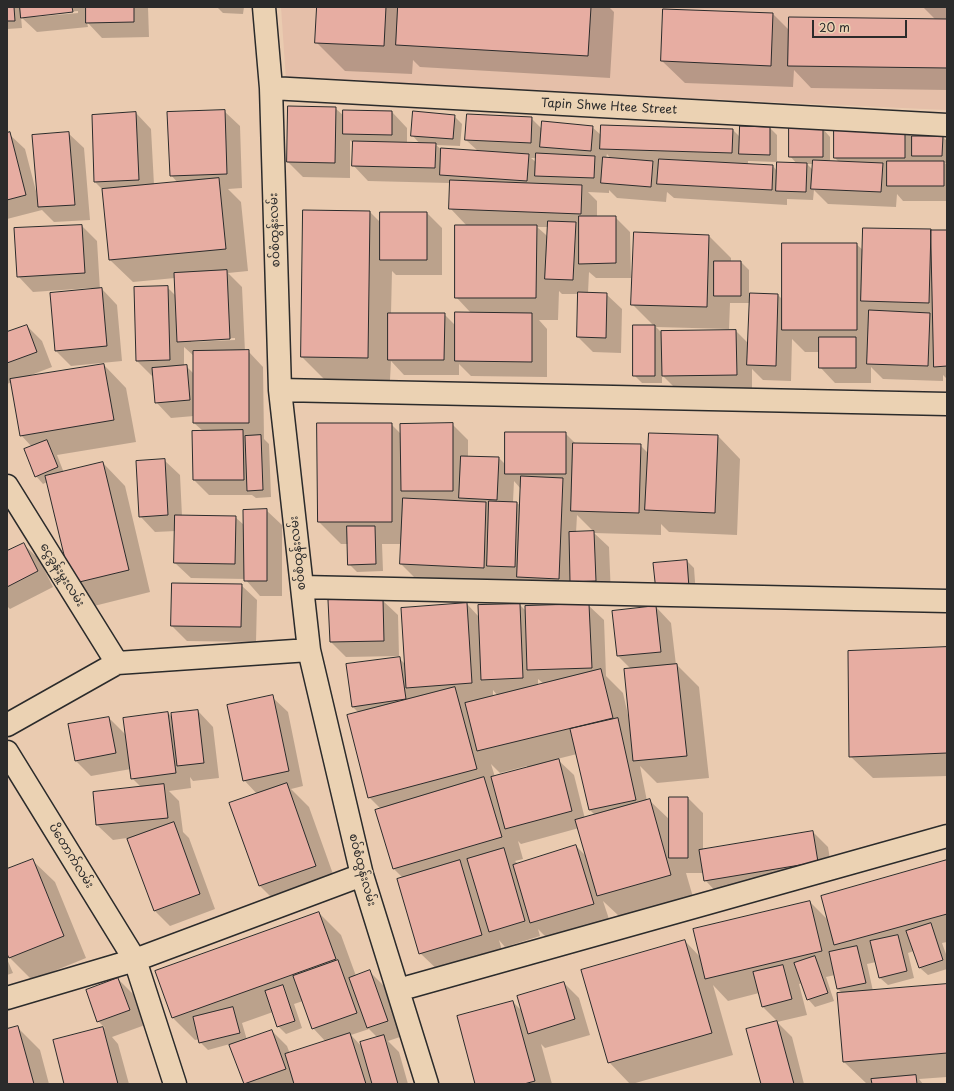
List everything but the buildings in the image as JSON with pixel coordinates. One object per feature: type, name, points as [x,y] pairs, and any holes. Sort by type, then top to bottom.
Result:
[{"type":"street","name":"စဝ်စံထွန်းလမ်း","points":[[264,7],[271,88],[280,390],[310,650],[362,875],[427,1084]]},
{"type":"street","name":"Tapin Shwe Htee Street","points":[[271,88],[947,125]]},
{"type":"street","points":[[280,390],[947,404]]},
{"type":"street","name":"ငွေခွန်းမှူးလမ်း","points":[[7,486],[117,663]]},
{"type":"street","points":[[302,587],[947,602]]},
{"type":"street","points":[[7,725],[117,663],[310,650]]},
{"type":"street","name":"ပိတောက်လမ်း","points":[[7,752],[135,960],[175,1084]]},
{"type":"street","points":[[398,990],[947,836]]},
{"type":"street","points":[[7,998],[135,960],[362,875]]},
{"type":"shaded area","points":[[281,7],[947,7],[947,110],[286,80]]}]
